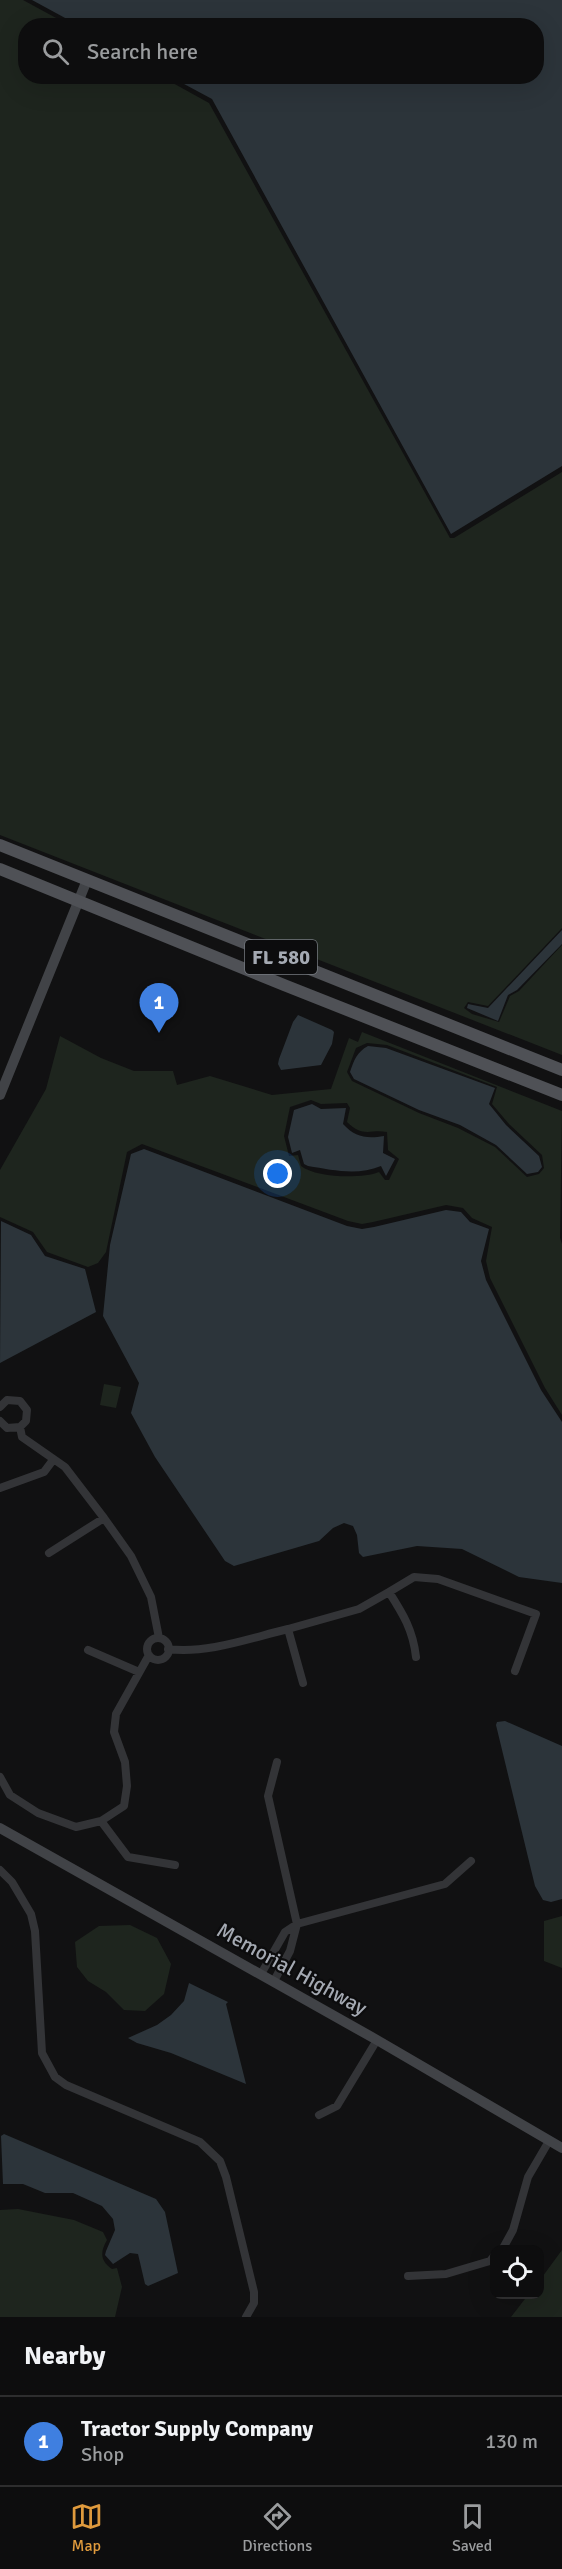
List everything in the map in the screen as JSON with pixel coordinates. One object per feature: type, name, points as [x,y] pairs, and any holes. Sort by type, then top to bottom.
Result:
[{"type":"main road","name":"FL 580","points":[[0,845],[562,1070]]},
{"type":"main road","name":"FL 580","points":[[0,869],[562,1095]]},
{"type":"street","points":[[0,1095],[87,880]]},
{"type":"street","points":[[0,1407],[7,1400],[20,1401],[27,1410],[26,1421],[20,1427],[7,1428],[0,1421]]},
{"type":"street","points":[[20,1427],[22,1437],[65,1467],[131,1556],[151,1597],[159,1638]]},
{"type":"street","points":[[0,1488],[44,1472],[53,1460]]},
{"type":"street","points":[[49,1553],[104,1518]]},
{"type":"street","points":[[168,1649],[182,1651],[216,1646],[359,1609],[414,1577],[438,1579],[536,1614],[515,1671]]},
{"type":"street","points":[[389,1592],[409,1622],[416,1657]]},
{"type":"street","points":[[288,1629],[303,1683]]},
{"type":"street","points":[[0,1777],[10,1795],[38,1813],[76,1827],[101,1821],[124,1806],[127,1786],[125,1762],[114,1732],[116,1714],[149,1656],[147,1645],[152,1639],[159,1638],[165,1641],[168,1649]]},
{"type":"street","points":[[149,1656],[155,1659],[162,1658],[168,1649]]},
{"type":"street","points":[[88,1650],[139,1672]]},
{"type":"street","points":[[274,1981],[290,1951],[297,1924],[268,1796],[277,1762]]},
{"type":"street","points":[[101,1821],[128,1857],[175,1865]]},
{"type":"street","name":"Memorial Highway","points":[[0,1828],[274,1981],[562,2148]]},
{"type":"street","points":[[261,1974],[285,1932],[297,1924],[445,1884],[471,1861]]},
{"type":"street","points":[[0,1870],[24,1898],[33,1923],[41,2040],[46,2064],[55,2077],[66,2085],[200,2142],[220,2161],[254,2292],[254,2303],[246,2317]]},
{"type":"street","points":[[319,2115],[337,2106],[377,2040]]},
{"type":"street","points":[[505,2245],[513,2230],[528,2177],[549,2140]]},
{"type":"street","points":[[408,2276],[446,2274],[490,2261]]},
{"type":"shaded area","points":[[0,0],[23,0],[56,18],[18,18],[18,84],[175,84],[209,103],[450,538],[454,538],[562,472],[562,928],[488,1006],[468,1002],[464,1008],[472,1014],[499,1022],[510,996],[519,991],[562,945],[562,1055],[0,835]]},
{"type":"shaded area","points":[[32,0],[562,0],[562,466],[451,534],[212,99],[184,84],[544,84],[544,18],[65,18]]},
{"type":"shaded area","points":[[562,930],[562,944],[517,990],[508,995],[498,1021],[467,1008],[468,1004],[488,1008]]},
{"type":"shaded area","points":[[298,1015],[332,1030],[334,1032],[332,1044],[321,1065],[281,1070],[278,1064],[279,1059],[293,1022]]},
{"type":"shaded area","points":[[362,1032],[562,1111],[560,1238],[562,1244],[562,1415],[545,1388],[490,1278],[486,1261],[492,1227],[472,1218],[463,1208],[446,1205],[362,1224],[348,1221],[142,1144],[127,1152],[106,1252],[98,1263],[88,1267],[47,1252],[33,1232],[0,1217],[0,1170],[46,1089],[60,1036],[101,1058],[134,1071],[173,1071],[177,1085],[210,1076],[272,1095],[331,1089],[349,1038],[358,1042]],"holes":[[[367,1043],[387,1045],[497,1087],[492,1104],[509,1124],[542,1155],[544,1168],[539,1174],[527,1177],[495,1147],[352,1081],[347,1072],[356,1048]],[[311,1100],[321,1104],[347,1103],[350,1108],[347,1122],[353,1127],[367,1132],[387,1132],[388,1150],[399,1159],[389,1180],[385,1180],[379,1172],[362,1176],[317,1173],[301,1166],[298,1155],[289,1156],[284,1136],[290,1107]]]},
{"type":"shaded area","points":[[368,1046],[386,1048],[495,1088],[489,1104],[506,1125],[539,1156],[542,1167],[538,1172],[527,1174],[496,1145],[460,1125],[419,1110],[354,1079],[350,1072],[353,1064]]},
{"type":"shaded area","points":[[312,1104],[321,1109],[346,1108],[343,1124],[352,1132],[366,1137],[384,1136],[383,1153],[395,1159],[386,1176],[381,1166],[354,1171],[308,1166],[304,1164],[300,1150],[292,1153],[288,1137],[294,1110]]},
{"type":"shaded area","points":[[144,1149],[347,1226],[362,1229],[446,1210],[461,1212],[470,1222],[489,1229],[481,1261],[486,1280],[541,1390],[562,1422],[562,1583],[519,1577],[462,1549],[417,1546],[363,1557],[359,1553],[357,1535],[353,1526],[344,1523],[333,1528],[319,1541],[234,1566],[225,1561],[155,1457],[131,1413],[139,1383],[103,1316],[110,1245],[131,1154]]},
{"type":"shaded area","points":[[1,1221],[31,1235],[45,1256],[85,1269],[96,1312],[0,1363]]},
{"type":"shaded area","points":[[104,1384],[121,1387],[116,1408],[100,1405]]},
{"type":"shaded area","points":[[505,1721],[562,1746],[562,1899],[551,1902],[543,1900],[535,1886],[496,1725],[497,1722]]},
{"type":"shaded area","points":[[562,1916],[562,1968],[544,1961],[544,1921]]},
{"type":"shaded area","points":[[130,1925],[157,1938],[171,1964],[164,1994],[145,2011],[124,2010],[106,1992],[88,1981],[77,1967],[75,1942],[99,1926]]},
{"type":"shaded area","points":[[189,1983],[228,2002],[226,2004],[246,2084],[128,2038],[157,2025],[171,2015],[184,2001]]},
{"type":"shaded area","points":[[4,2134],[156,2199],[165,2212],[178,2273],[148,2286],[145,2284],[138,2254],[130,2253],[113,2264],[105,2255],[115,2230],[113,2219],[102,2206],[73,2193],[45,2193],[23,2184],[3,2184],[1,2136]]},
{"type":"shaded area","points":[[18,2209],[74,2220],[103,2232],[107,2240],[102,2252],[103,2259],[112,2269],[117,2268],[122,2287],[115,2317],[0,2317],[0,2210]]},
{"type":"shaded area","points":[[562,2250],[562,2317],[511,2317],[525,2299],[544,2299],[544,2275]]},
{"type":"place","name":"Tractor Supply Company","points":[[159,1033]]}]
